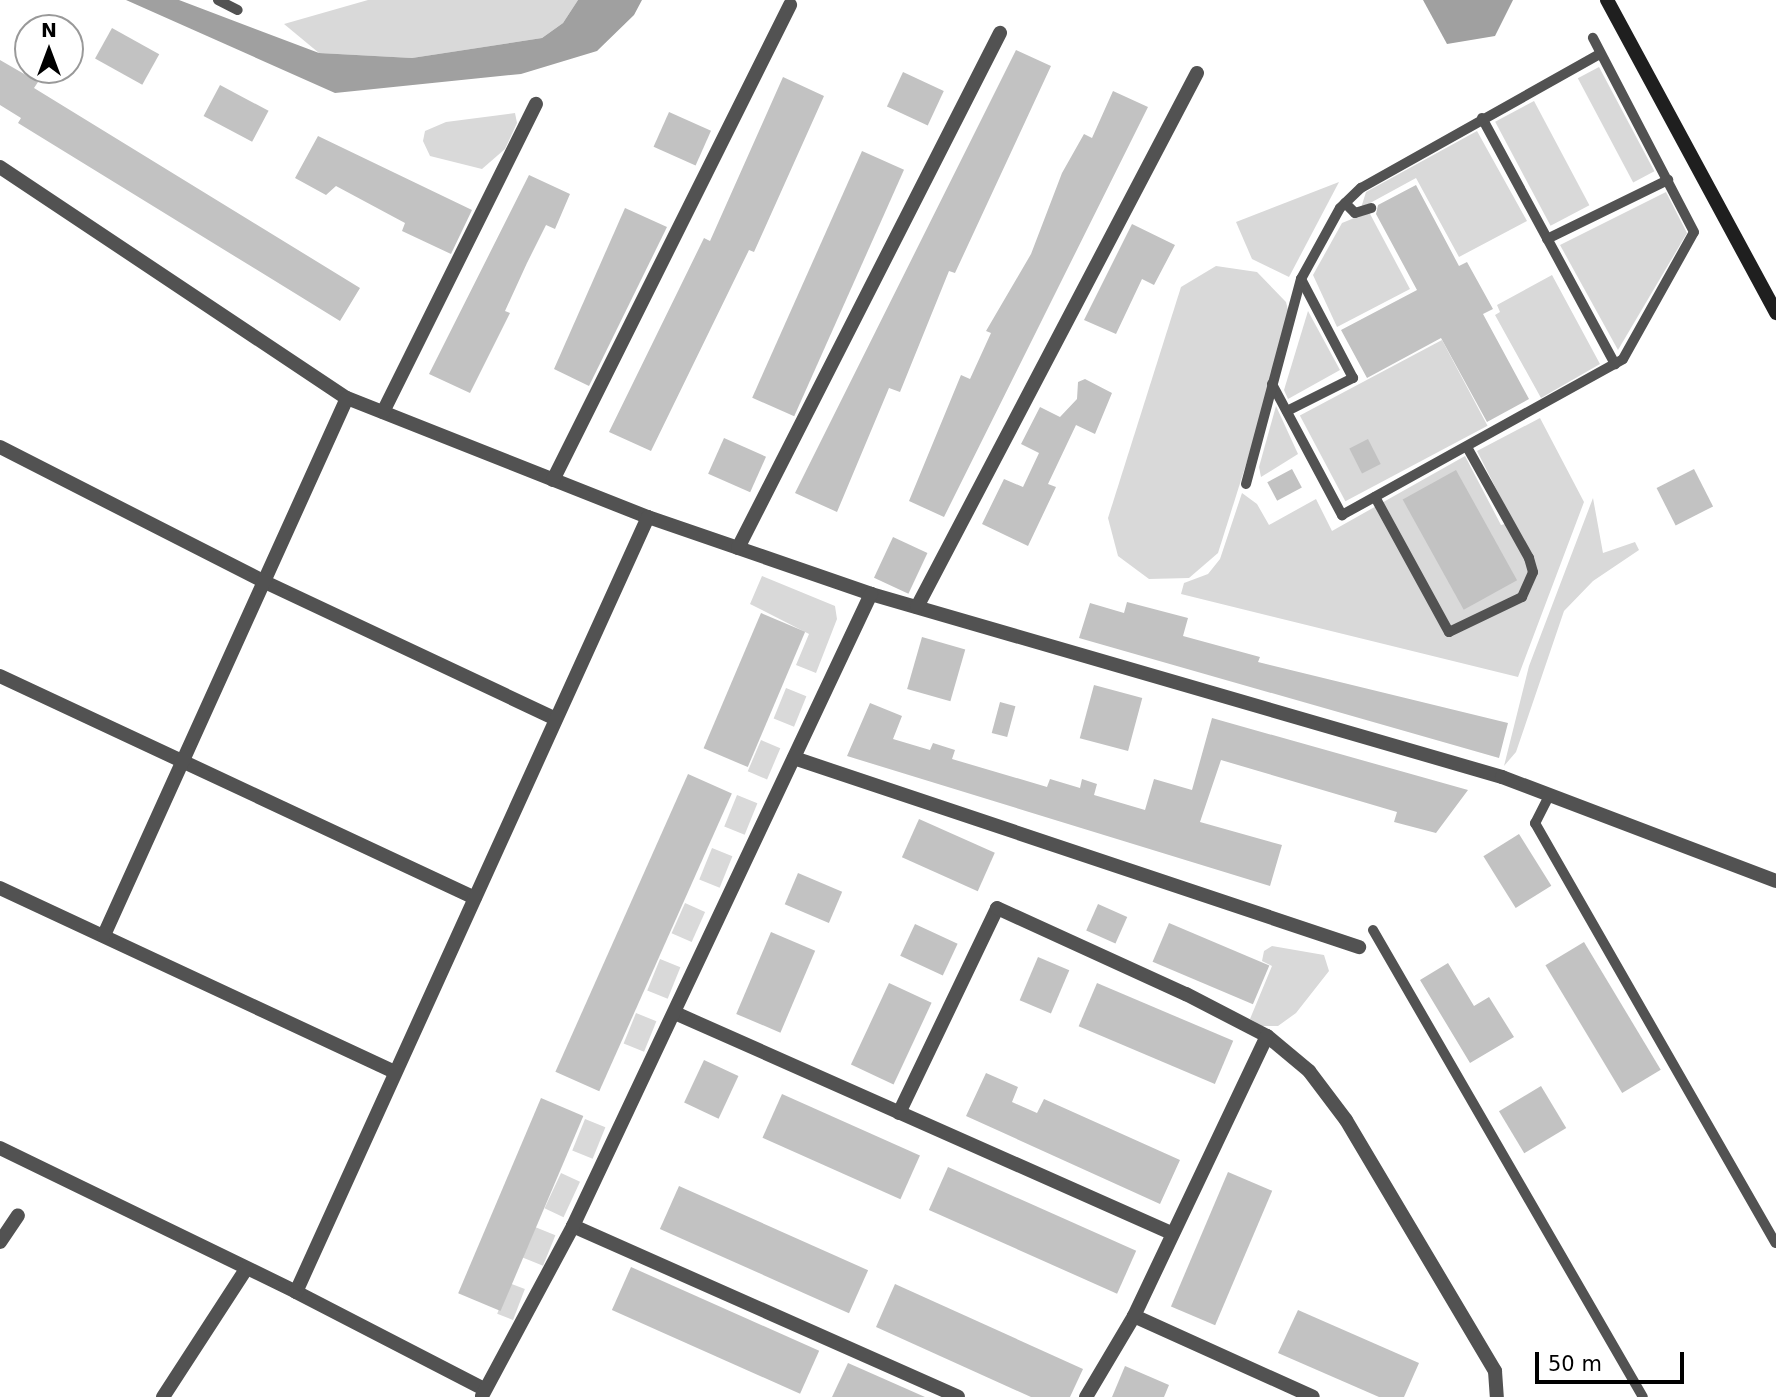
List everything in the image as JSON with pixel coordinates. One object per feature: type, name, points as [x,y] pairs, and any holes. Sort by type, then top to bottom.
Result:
[{"type":"street","points":[[1607,0],[1776,313]]},
{"type":"street","points":[[553,480],[790,5]]},
{"type":"street","points":[[738,548],[1000,33]]},
{"type":"street","points":[[917,607],[1197,73]]},
{"type":"street","points":[[383,412],[536,104]]},
{"type":"street","points":[[0,167],[347,398],[648,517],[871,594],[1550,794],[1776,881]]},
{"type":"street","points":[[104,935],[267,583],[347,398]]},
{"type":"street","points":[[0,447],[267,583],[556,719]]},
{"type":"street","points":[[296,1292],[393,1070],[475,898],[648,517]]},
{"type":"street","points":[[0,1148],[296,1292],[480,1395],[573,1226],[871,594]]},
{"type":"street","points":[[0,676],[475,898]]},
{"type":"street","points":[[794,758],[1359,947]]},
{"type":"street","points":[[0,888],[393,1070]]},
{"type":"street","points":[[899,1113],[997,908],[1267,1035],[1310,1071],[1346,1120],[1508,1397]]},
{"type":"street","points":[[674,1013],[1169,1232]]},
{"type":"street","points":[[1086,1397],[1134,1316],[1169,1232],[1267,1035]]},
{"type":"street","points":[[0,1242],[18,1215]]},
{"type":"street","points":[[573,1226],[958,1397]]},
{"type":"street","points":[[163,1397],[246,1269]]},
{"type":"street","points":[[1134,1316],[1313,1397]]},
{"type":"street","points":[[1497,1397],[1499,1381]]},
{"type":"lane","points":[[218,0],[238,10]]},
{"type":"lane","points":[[1272,384],[1342,515],[1623,359],[1694,232],[1593,38]]},
{"type":"lane","points":[[1245,484],[1301,279],[1345,204],[1362,188],[1482,118],[1600,54]]},
{"type":"lane","points":[[1482,118],[1615,364]]},
{"type":"lane","points":[[1547,239],[1668,180]]},
{"type":"lane","points":[[1345,204],[1355,213],[1371,208]]},
{"type":"lane","points":[[1287,411],[1353,378],[1301,279]]},
{"type":"lane","points":[[1376,497],[1449,632],[1522,597],[1533,572],[1530,558],[1467,447]]},
{"type":"lane","points":[[1550,794],[1535,823],[1776,1244]]},
{"type":"lane","points":[[1373,930],[1643,1397]]},
{"type":"shaded area","points":[[126,0],[179,0],[319,53],[412,58],[542,38],[563,23],[578,0],[642,0],[634,15],[597,51],[521,74],[335,93]]},
{"type":"shaded area","points":[[368,0],[578,0],[563,23],[542,38],[412,58],[319,53],[284,24]]},
{"type":"shaded area","points":[[1423,0],[1513,0],[1495,36],[1447,44]]},
{"type":"shaded area","points":[[1599,67],[1654,171],[1633,182],[1578,78]]},
{"type":"shaded area","points":[[1534,101],[1589,205],[1551,226],[1495,122]]},
{"type":"shaded area","points":[[515,113],[517,123],[505,149],[482,169],[430,156],[423,141],[425,131],[446,122]]},
{"type":"shaded area","points":[[1477,131],[1527,221],[1459,257],[1416,178],[1361,208],[1366,192]]},
{"type":"shaded area","points":[[1339,182],[1289,277],[1252,259],[1236,222]]},
{"type":"shaded area","points":[[1666,192],[1687,233],[1618,350],[1560,245]]},
{"type":"shaded area","points":[[1369,212],[1410,289],[1337,327],[1313,275],[1342,223]]},
{"type":"shaded area","points":[[1216,266],[1257,272],[1286,302],[1291,322],[1218,553],[1189,578],[1149,579],[1118,556],[1108,518],[1181,287]]},
{"type":"shaded area","points":[[1552,275],[1600,364],[1541,398],[1495,315],[1500,312],[1497,305]]},
{"type":"shaded area","points":[[1308,311],[1340,370],[1288,399],[1284,390]]},
{"type":"shaded area","points":[[1442,340],[1488,426],[1345,501],[1300,416]]},
{"type":"shaded area","points":[[1276,406],[1298,454],[1261,477],[1259,467]]},
{"type":"shaded area","points":[[1540,418],[1584,502],[1518,677],[1181,594],[1184,583],[1208,574],[1220,559],[1242,493],[1257,504],[1269,525],[1316,499],[1332,531],[1465,456],[1501,525],[1513,522],[1477,451]]},
{"type":"shaded area","points":[[1593,498],[1603,553],[1635,542],[1639,550],[1593,581],[1564,611],[1516,752],[1504,766],[1529,666]]},
{"type":"shaded area","points":[[762,576],[835,606],[837,619],[816,673],[796,665],[809,634],[750,604]]},
{"type":"shaded area","points":[[786,688],[806,696],[794,727],[774,719]]},
{"type":"shaded area","points":[[761,740],[780,748],[767,780],[748,771]]},
{"type":"shaded area","points":[[737,795],[757,803],[745,835],[724,827]]},
{"type":"shaded area","points":[[712,848],[732,856],[720,888],[699,880]]},
{"type":"shaded area","points":[[685,903],[705,912],[692,942],[672,933]]},
{"type":"shaded area","points":[[1272,946],[1324,955],[1329,971],[1296,1013],[1278,1026],[1262,1026],[1250,1019],[1272,966],[1262,961],[1264,951]]},
{"type":"shaded area","points":[[660,959],[680,967],[668,999],[647,991]]},
{"type":"shaded area","points":[[636,1013],[656,1021],[644,1052],[624,1044]]},
{"type":"shaded area","points":[[585,1119],[605,1127],[593,1159],[572,1151]]},
{"type":"shaded area","points":[[561,1173],[580,1182],[564,1217],[545,1208]]},
{"type":"shaded area","points":[[535,1227],[555,1235],[543,1266],[523,1258]]},
{"type":"shaded area","points":[[509,1283],[525,1289],[513,1320],[497,1314]]},
{"type":"building","points":[[112,28],[159,54],[142,85],[95,59]]},
{"type":"building","points":[[1016,50],[1051,66],[955,273],[949,271],[900,392],[889,388],[837,512],[795,493]]},
{"type":"building","points":[[0,60],[14,68],[14,84],[37,84],[34,88],[360,288],[340,321],[18,123],[21,118],[0,105]]},
{"type":"building","points":[[903,72],[944,91],[928,125],[887,106]]},
{"type":"building","points":[[783,77],[824,96],[754,252],[749,250],[651,451],[609,432],[704,238],[710,241]]},
{"type":"building","points":[[220,85],[269,111],[252,142],[204,116]]},
{"type":"building","points":[[1113,91],[1148,107],[944,517],[909,501],[961,375],[970,379],[991,333],[986,331],[1031,254],[1062,173],[1084,134],[1092,138]]},
{"type":"building","points":[[669,112],[711,131],[696,165],[654,147]]},
{"type":"building","points":[[318,136],[472,210],[451,254],[402,231],[405,223],[336,186],[326,195],[295,178]]},
{"type":"building","points":[[862,151],[904,170],[794,416],[752,398]]},
{"type":"building","points":[[529,175],[570,194],[555,229],[546,225],[505,311],[510,313],[470,393],[429,374]]},
{"type":"building","points":[[1416,185],[1459,266],[1467,262],[1493,309],[1483,314],[1529,399],[1487,422],[1441,338],[1367,378],[1341,330],[1417,290],[1376,214],[1378,205]]},
{"type":"building","points":[[625,208],[667,227],[589,386],[554,369]]},
{"type":"building","points":[[1132,224],[1175,245],[1154,285],[1142,279],[1116,334],[1084,320]]},
{"type":"building","points":[[1085,379],[1112,393],[1095,434],[1076,425],[1048,484],[1056,487],[1028,546],[982,524],[1004,479],[1023,487],[1039,453],[1021,444],[1040,407],[1060,417],[1077,399],[1078,382]]},
{"type":"building","points":[[724,438],[766,457],[750,492],[708,474]]},
{"type":"building","points":[[1368,439],[1381,464],[1362,473],[1349,449]]},
{"type":"building","points":[[1292,469],[1302,488],[1277,501],[1267,482]]},
{"type":"building","points":[[1694,469],[1713,506],[1676,525],[1657,488]]},
{"type":"building","points":[[1456,470],[1517,580],[1464,610],[1403,500]]},
{"type":"building","points":[[893,537],[927,553],[908,594],[874,578]]},
{"type":"building","points":[[1127,602],[1188,618],[1183,636],[1260,657],[1258,662],[1508,723],[1499,758],[1079,638],[1090,603],[1124,613]]},
{"type":"building","points":[[761,613],[805,632],[748,767],[704,748]]},
{"type":"building","points":[[922,637],[965,649],[950,701],[907,689]]},
{"type":"building","points":[[1094,685],[1142,698],[1128,751],[1080,738]]},
{"type":"building","points":[[1000,702],[1015,706],[1007,737],[992,733]]},
{"type":"building","points":[[870,703],[902,716],[893,739],[930,750],[933,743],[955,750],[952,759],[1047,787],[1050,779],[1080,788],[1082,779],[1097,784],[1094,795],[1145,810],[1154,779],[1192,790],[1212,718],[1468,790],[1436,833],[1394,822],[1397,812],[1221,760],[1200,822],[1282,845],[1270,886],[847,756]]},
{"type":"building","points":[[688,774],[732,794],[599,1091],[555,1072]]},
{"type":"building","points":[[919,819],[995,853],[978,891],[902,857]]},
{"type":"building","points":[[1519,834],[1551,886],[1516,908],[1483,856]]},
{"type":"building","points":[[798,873],[842,892],[829,923],[785,904]]},
{"type":"building","points":[[1098,904],[1127,917],[1115,944],[1086,930]]},
{"type":"building","points":[[1169,923],[1269,966],[1253,1004],[1153,962]]},
{"type":"building","points":[[915,924],[958,944],[943,976],[900,956]]},
{"type":"building","points":[[771,932],[815,951],[780,1033],[736,1014]]},
{"type":"building","points":[[1584,942],[1661,1070],[1622,1093],[1545,965]]},
{"type":"building","points":[[1038,957],[1069,970],[1051,1014],[1020,1000]]},
{"type":"building","points":[[1448,963],[1474,1006],[1489,997],[1514,1037],[1470,1063],[1420,980]]},
{"type":"building","points":[[889,983],[932,1003],[894,1084],[851,1065]]},
{"type":"building","points":[[1097,983],[1233,1041],[1215,1084],[1079,1026]]},
{"type":"building","points":[[704,1060],[738,1076],[719,1119],[684,1103]]},
{"type":"building","points":[[986,1073],[1018,1087],[1012,1102],[1037,1113],[1044,1099],[1180,1160],[1160,1204],[966,1116]]},
{"type":"building","points":[[1541,1086],[1566,1128],[1524,1153],[1499,1111]]},
{"type":"building","points":[[782,1094],[920,1155],[900,1199],[762,1138]]},
{"type":"building","points":[[541,1098],[583,1116],[501,1311],[458,1293]]},
{"type":"building","points":[[948,1167],[1136,1251],[1117,1294],[929,1210]]},
{"type":"building","points":[[1228,1172],[1272,1191],[1215,1325],[1171,1306]]},
{"type":"building","points":[[679,1186],[868,1270],[849,1313],[660,1229]]},
{"type":"building","points":[[631,1267],[819,1351],[800,1394],[612,1310]]},
{"type":"building","points":[[895,1284],[1083,1369],[1070,1397],[1031,1397],[876,1327]]},
{"type":"building","points":[[1298,1310],[1419,1363],[1404,1397],[1379,1397],[1278,1353]]},
{"type":"building","points":[[848,1363],[925,1397],[832,1397]]},
{"type":"building","points":[[1125,1366],[1169,1385],[1164,1397],[1112,1397]]}]
